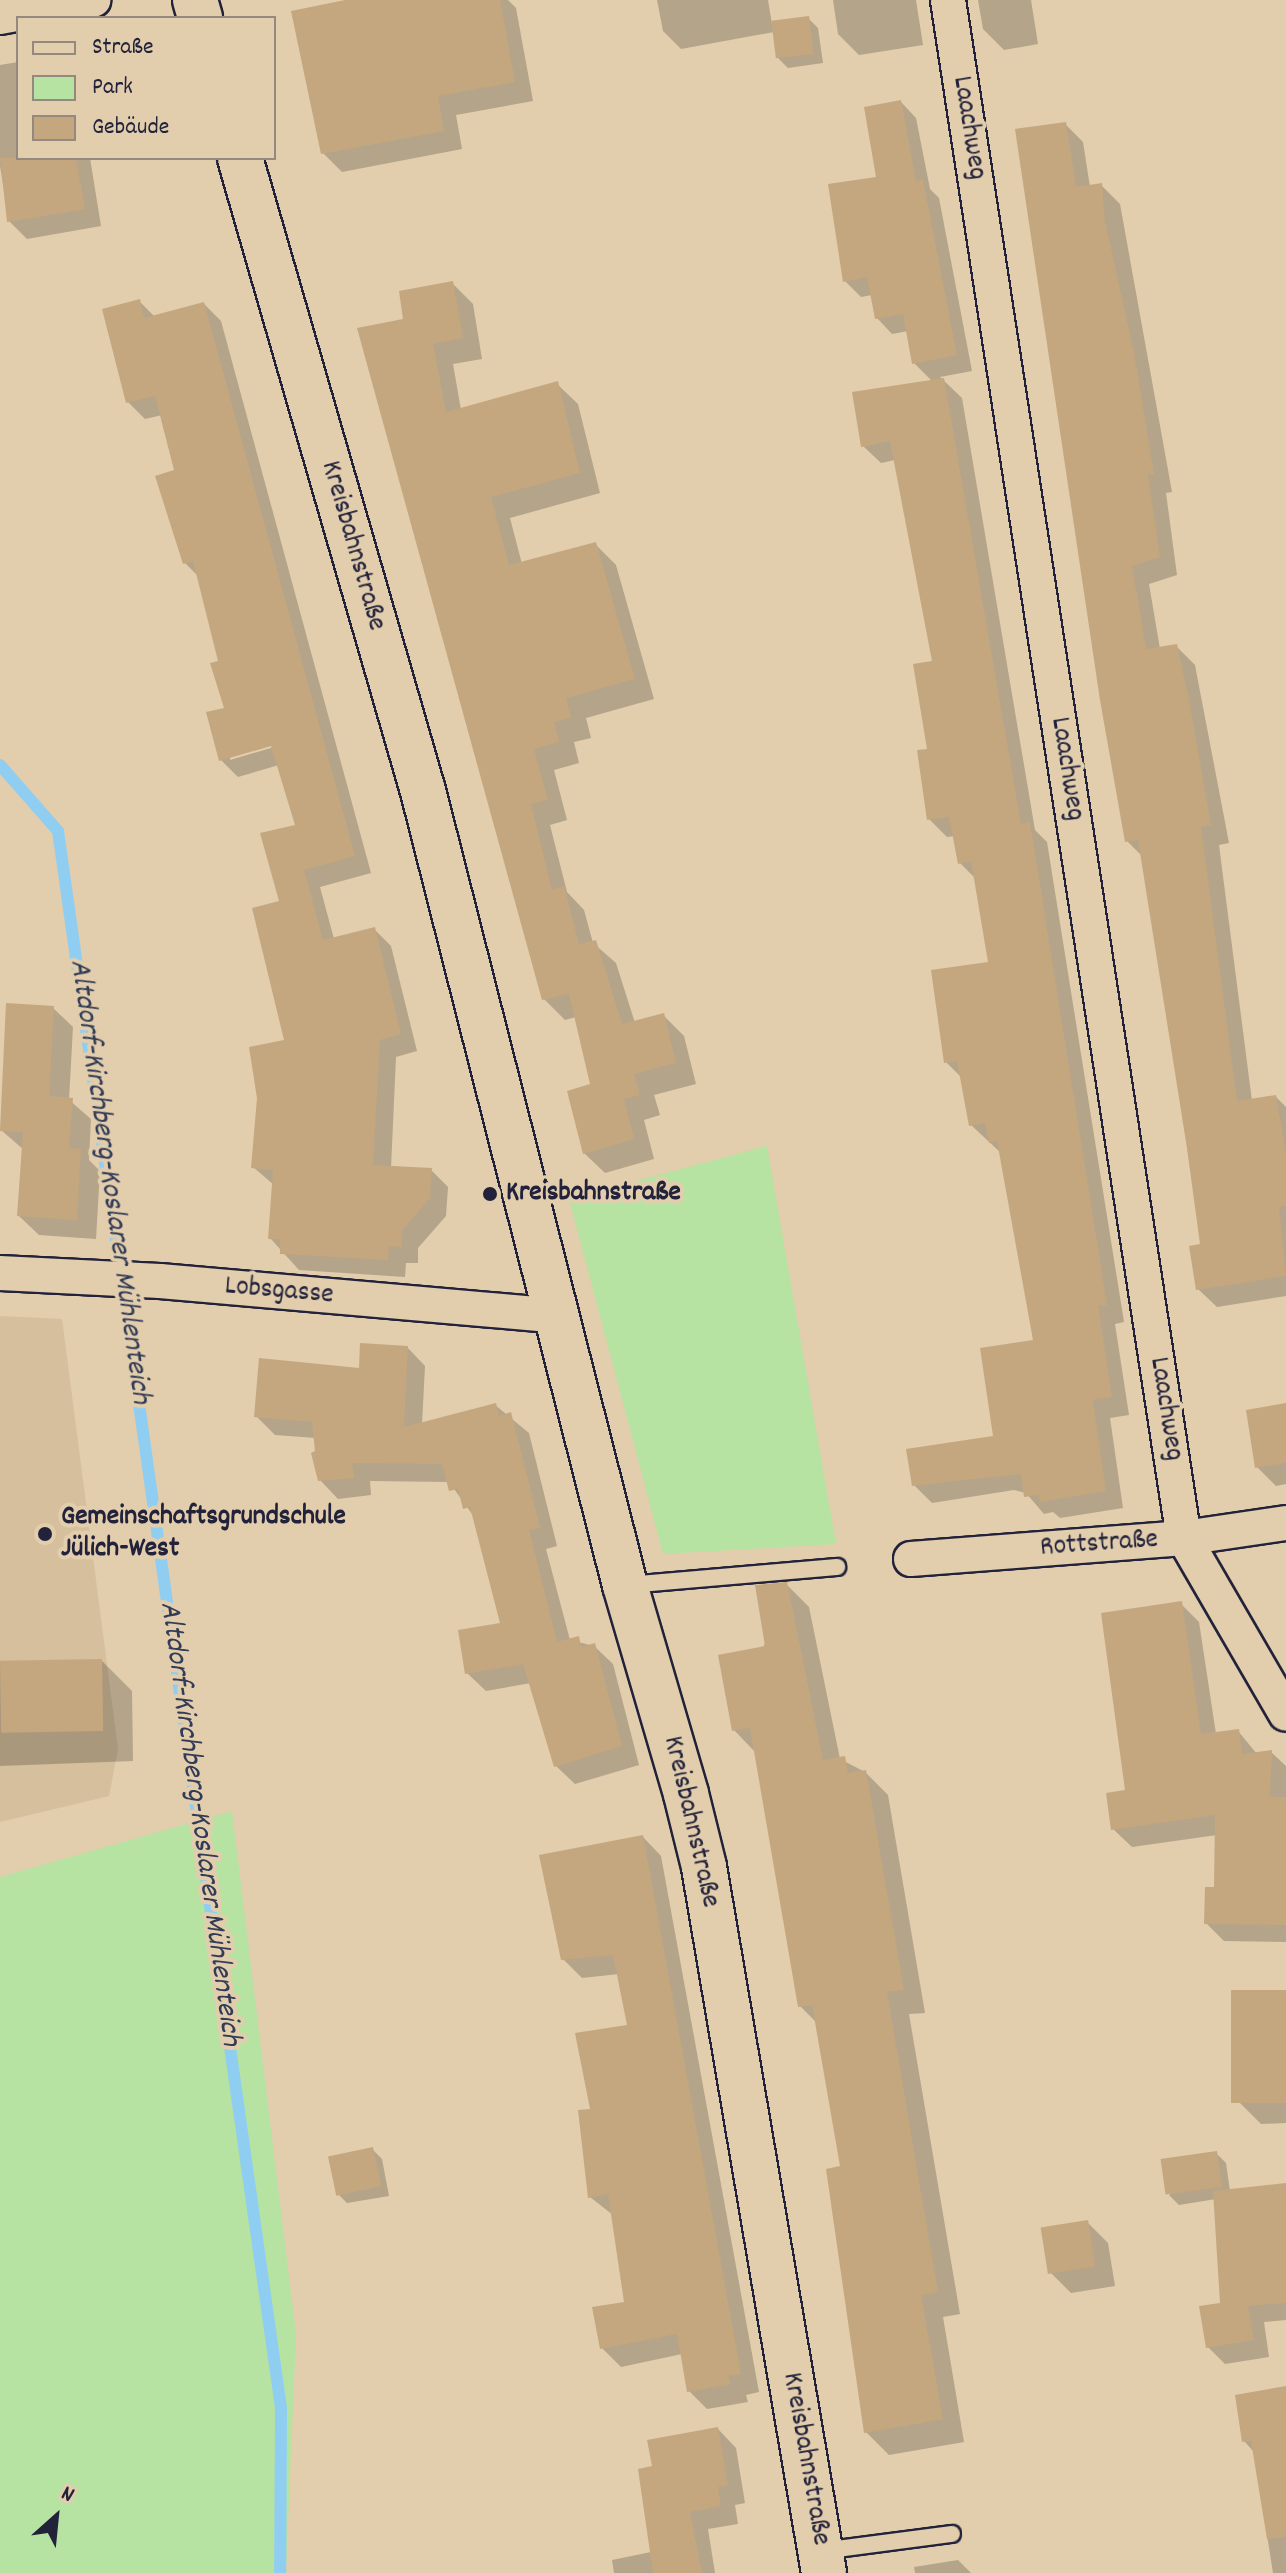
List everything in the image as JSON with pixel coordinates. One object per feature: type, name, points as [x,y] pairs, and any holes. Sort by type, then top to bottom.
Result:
[{"type":"street","points":[[0,17],[93,0]]},
{"type":"street","name":"Laachweg","points":[[948,0],[1184,1538]]},
{"type":"street","name":"Kreisbahnstraße","points":[[241,160],[423,791],[625,1585],[704,1867],[822,2562]]},
{"type":"street","name":"Lobsgasse","points":[[0,1273],[160,1281],[558,1316]]},
{"type":"street","name":"Rottstraße","points":[[911,1559],[1184,1538],[1286,1523]]},
{"type":"street","points":[[1184,1538],[1286,1714]]},
{"type":"lane","points":[[625,1585],[837,1567]]},
{"type":"lane","points":[[822,2562],[952,2534]]},
{"type":"shaded area","name":"Gemeinschaftsgrundschule Jülich-West","points":[[0,1316],[62,1319],[118,1749],[109,1796],[0,1822]]},
{"type":"green space","points":[[767,1146],[836,1544],[663,1554],[569,1199]]},
{"type":"green space","points":[[232,1811],[296,2334],[286,2573],[0,2573],[0,1877]]},
{"type":"building","points":[[345,0],[500,0],[515,82],[438,96],[444,131],[321,154],[291,11]]},
{"type":"building","points":[[809,16],[814,54],[776,58],[771,21]]},
{"type":"building","points":[[901,100],[916,181],[923,180],[957,355],[912,364],[903,314],[875,319],[867,277],[843,282],[828,184],[876,177],[864,107]]},
{"type":"building","points":[[1066,122],[1076,187],[1102,183],[1105,221],[1134,353],[1154,474],[1148,475],[1160,557],[1132,566],[1146,649],[1177,644],[1189,700],[1211,825],[1201,827],[1237,1101],[1276,1095],[1286,1154],[1286,1206],[1279,1207],[1286,1276],[1196,1290],[1189,1246],[1200,1244],[1187,1148],[1138,840],[1125,842],[1100,700],[1015,129]]},
{"type":"building","points":[[0,158],[76,160],[85,209],[7,222]]},
{"type":"building","points":[[453,281],[463,338],[433,344],[446,412],[558,381],[580,473],[491,497],[509,565],[596,542],[635,679],[566,698],[571,718],[554,722],[559,742],[534,749],[548,800],[531,804],[552,890],[564,886],[579,944],[596,940],[622,1024],[664,1013],[676,1063],[634,1074],[640,1095],[624,1099],[634,1139],[583,1154],[567,1091],[590,1084],[569,994],[542,1000],[357,328],[403,319],[399,291]]},
{"type":"building","points":[[140,299],[144,318],[204,302],[355,856],[304,870],[323,940],[375,927],[401,1034],[380,1040],[373,1165],[432,1168],[430,1198],[402,1231],[401,1247],[389,1246],[388,1260],[280,1254],[280,1239],[268,1239],[273,1170],[251,1168],[257,1098],[249,1047],[284,1040],[252,908],[279,901],[260,833],[295,825],[271,746],[219,761],[206,712],[224,708],[210,663],[218,661],[193,561],[183,564],[155,476],[174,470],[155,396],[126,403],[102,309]]},
{"type":"building","points":[[944,378],[1021,824],[1030,822],[1107,1305],[1098,1306],[1112,1397],[1093,1400],[1106,1491],[1040,1502],[1039,1495],[1024,1497],[1021,1474],[912,1486],[906,1449],[993,1436],[980,1348],[1033,1340],[997,1141],[989,1143],[985,1123],[969,1126],[957,1061],[944,1063],[931,970],[988,962],[971,861],[958,864],[949,817],[927,820],[917,750],[927,749],[913,664],[932,661],[890,441],[861,447],[852,392]]},
{"type":"building","points":[[6,1003],[54,1006],[49,1096],[73,1098],[69,1148],[81,1149],[77,1220],[17,1216],[23,1132],[0,1131]]},
{"type":"building","points":[[360,1343],[408,1346],[404,1427],[496,1403],[499,1416],[511,1412],[540,1528],[529,1530],[557,1642],[579,1636],[581,1647],[595,1643],[622,1746],[554,1767],[523,1664],[465,1674],[458,1630],[500,1623],[470,1507],[463,1509],[458,1489],[449,1491],[442,1464],[352,1463],[354,1478],[318,1481],[311,1453],[315,1451],[312,1422],[254,1417],[259,1358],[359,1368]]},
{"type":"building","points":[[1286,1403],[1286,1463],[1255,1468],[1246,1410]]},
{"type":"building","points":[[787,1582],[823,1760],[845,1756],[848,1773],[866,1770],[904,1990],[887,1992],[938,2292],[921,2295],[943,2419],[864,2433],[826,2169],[840,2166],[812,2005],[798,2007],[750,1728],[732,1731],[718,1655],[765,1646],[755,1585]]},
{"type":"building","points":[[1182,1601],[1201,1734],[1239,1729],[1242,1754],[1272,1750],[1270,1797],[1286,1797],[1286,1925],[1204,1924],[1205,1887],[1214,1887],[1215,1815],[1111,1830],[1106,1793],[1125,1790],[1101,1613]]},
{"type":"building","points":[[102,1659],[103,1731],[1,1733],[0,1661]]},
{"type":"building","points":[[643,1835],[741,2374],[728,2376],[731,2384],[687,2392],[677,2334],[600,2349],[592,2307],[624,2302],[608,2194],[588,2198],[578,2110],[590,2109],[575,2033],[627,2025],[613,1955],[561,1960],[539,1855]]},
{"type":"building","points":[[1231,1990],[1286,1990],[1286,2103],[1231,2103]]},
{"type":"building","points":[[373,2147],[381,2186],[336,2196],[328,2157]]},
{"type":"building","points":[[1217,2151],[1222,2187],[1166,2195],[1161,2159]]},
{"type":"building","points":[[1286,2183],[1286,2303],[1248,2306],[1254,2340],[1206,2348],[1199,2306],[1220,2303],[1213,2191]]},
{"type":"building","points":[[1088,2220],[1095,2266],[1048,2274],[1041,2228]]},
{"type":"building","points":[[1286,2386],[1286,2537],[1267,2539],[1251,2441],[1242,2442],[1235,2395]]},
{"type":"building","points":[[718,2427],[728,2485],[718,2487],[721,2506],[690,2512],[702,2573],[653,2573],[638,2469],[652,2466],[647,2440]]},
{"type":"waterway","name":"Altdorf-Kirchberg-Koslarer Mühlenteich","points":[[0,765],[58,831],[281,2408],[280,2573]]},
{"type":"place","name":"Kreisbahnstraße","points":[[490,1194]]},
{"type":"place","name":"Gemeinschaftsgrundschule Jülich-West","points":[[45,1534]]}]
